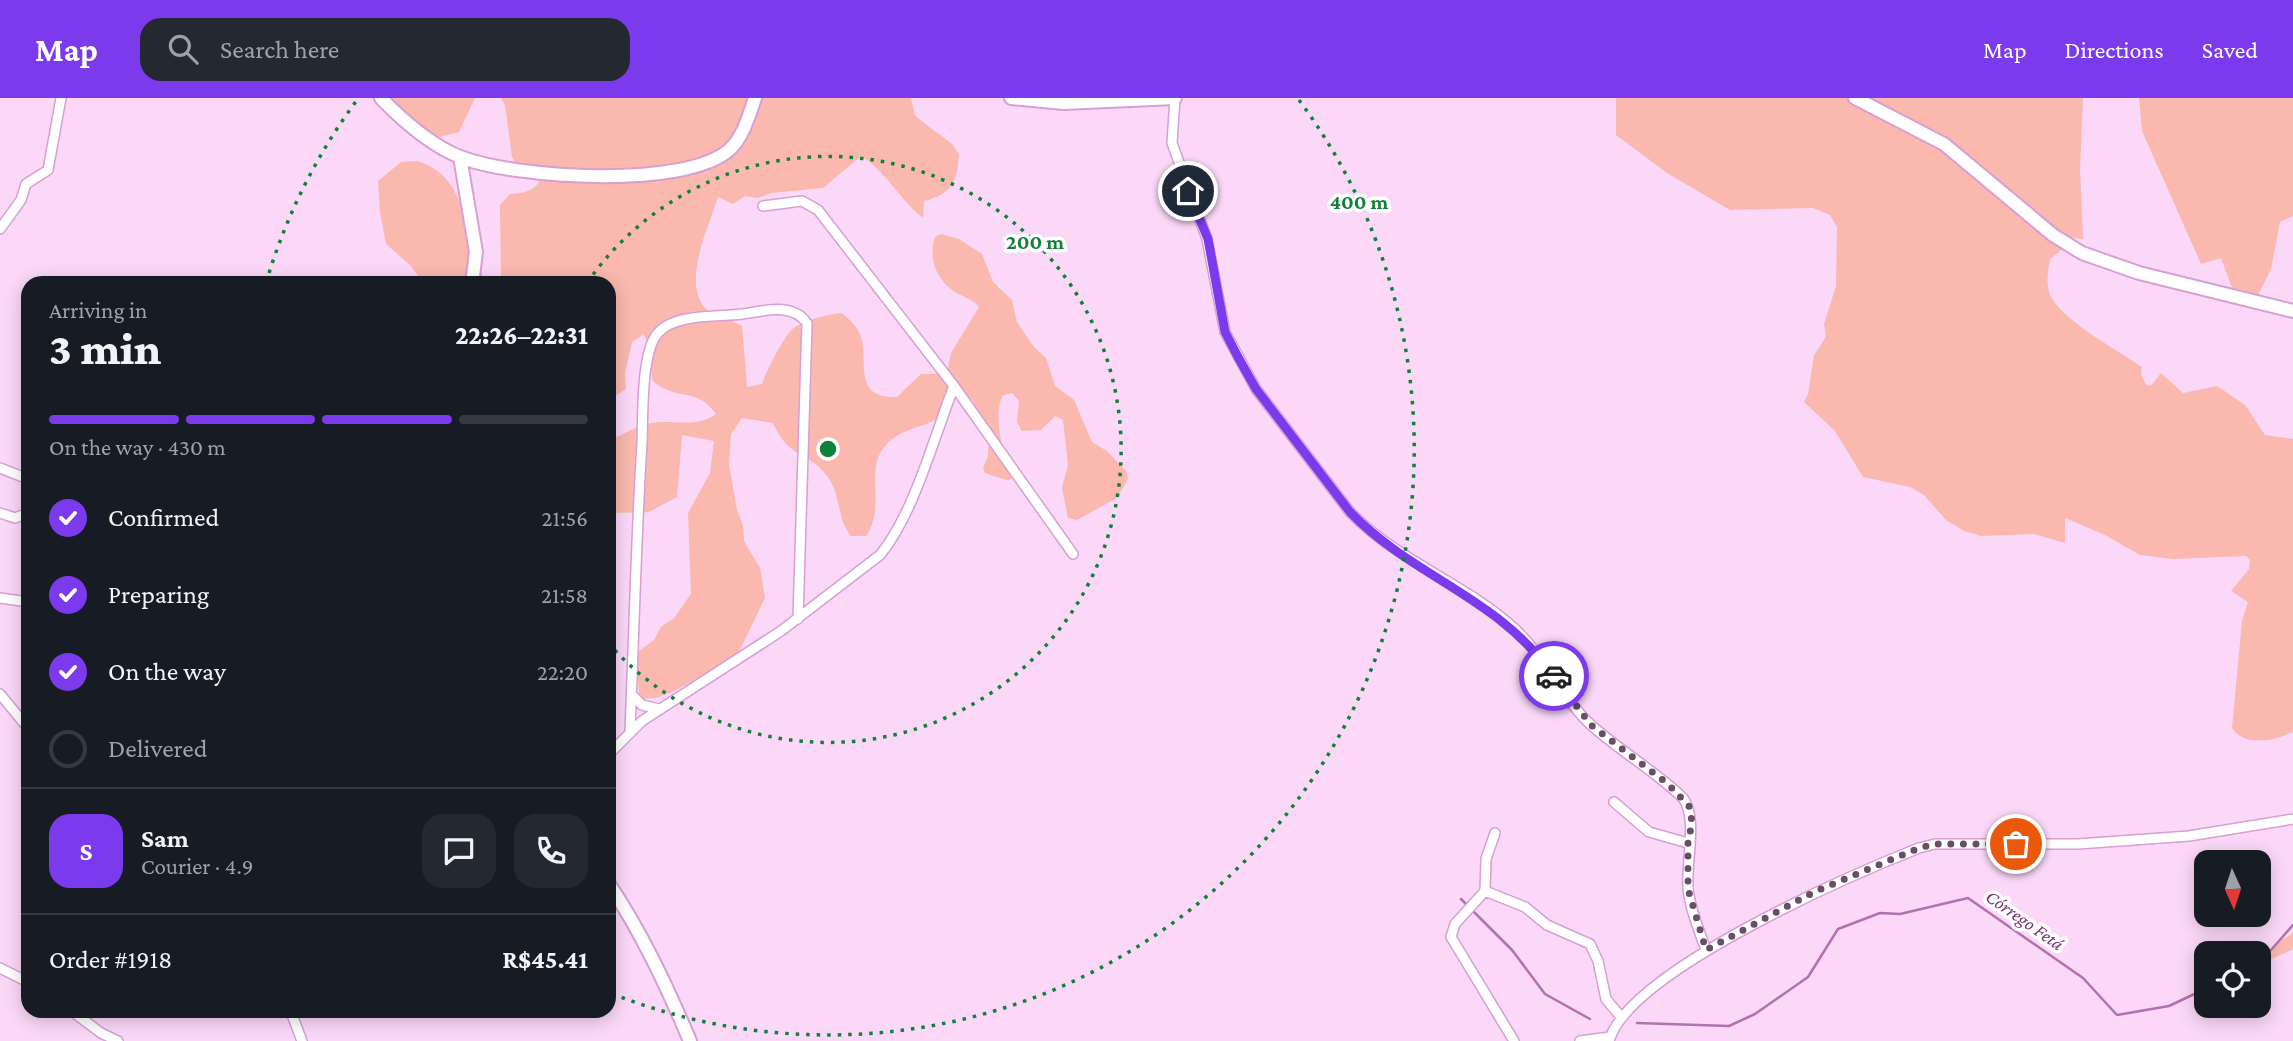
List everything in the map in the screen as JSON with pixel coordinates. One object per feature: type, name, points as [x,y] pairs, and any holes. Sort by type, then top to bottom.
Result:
[{"type":"street","points":[[0,229],[21,200],[26,184],[48,170],[61,98]]},
{"type":"street","points":[[381,98],[422,132],[460,157],[499,168],[558,176],[611,178],[673,170],[728,152],[735,144],[755,98]]},
{"type":"street","points":[[1011,98],[1098,103],[1175,98],[1172,143],[1208,239],[1225,332],[1256,389],[1350,512],[1367,529],[1385,545],[1443,579],[1515,629],[1537,653],[1591,725],[1683,798],[1692,814],[1688,843],[1688,889],[1706,950]]},
{"type":"street","points":[[1855,98],[1944,145],[2053,235],[2082,253],[2139,274],[2293,312]]},
{"type":"street","points":[[460,157],[476,252],[473,276]]},
{"type":"street","points":[[763,206],[802,201],[818,210],[954,386],[1073,554]]},
{"type":"street","points":[[631,730],[644,402],[653,342],[664,327],[681,321],[773,310],[790,310],[802,316],[807,323],[798,619]]},
{"type":"street","points":[[616,746],[631,730],[659,709],[798,619],[880,555],[893,539],[954,386]]},
{"type":"street","points":[[0,468],[21,476]]},
{"type":"street","points":[[0,513],[15,517],[21,515]]},
{"type":"street","points":[[0,598],[21,601]]},
{"type":"street","points":[[0,694],[21,720]]},
{"type":"street","points":[[632,695],[642,705],[659,709]]},
{"type":"street","points":[[1614,802],[1649,832],[1688,843]]},
{"type":"street","points":[[1580,1041],[1609,1039],[1621,1017],[1706,950],[1846,877],[1935,844],[2078,844],[2189,836],[2293,819]]},
{"type":"street","points":[[1495,832],[1486,859],[1485,891],[1455,924],[1451,937],[1514,1041]]},
{"type":"street","points":[[1485,891],[1517,902],[1547,926],[1590,944],[1598,961],[1606,999],[1621,1017]]},
{"type":"street","points":[[616,894],[664,982],[690,1041]]},
{"type":"street","points":[[0,968],[21,978]]},
{"type":"street","points":[[81,1018],[101,1033],[118,1041]]},
{"type":"street","points":[[293,1018],[302,1041]]},
{"type":"shaded area","points":[[382,98],[475,98],[459,132],[436,138]]},
{"type":"shaded area","points":[[501,98],[911,98],[915,116],[952,144],[959,154],[957,172],[951,185],[941,195],[924,201],[923,218],[878,169],[861,156],[823,188],[771,193],[758,198],[745,196],[733,204],[718,197],[698,259],[697,291],[702,304],[712,314],[742,326],[747,387],[762,384],[781,345],[795,327],[842,313],[861,336],[864,371],[869,387],[884,396],[897,397],[921,374],[939,374],[946,378],[951,353],[979,307],[948,287],[935,268],[932,253],[935,237],[941,234],[959,239],[982,254],[993,282],[1012,300],[1017,322],[1034,347],[1046,358],[1055,386],[1074,400],[1092,442],[1107,451],[1126,471],[1128,479],[1117,498],[1077,520],[1068,518],[1062,488],[1068,465],[1063,420],[1055,416],[1041,430],[1022,431],[1017,422],[1019,401],[1012,393],[1003,395],[998,414],[1000,437],[1012,479],[1006,480],[985,473],[983,468],[988,456],[989,435],[980,423],[973,401],[955,386],[951,402],[944,412],[927,424],[896,436],[879,455],[872,524],[866,536],[851,536],[843,522],[835,491],[820,468],[786,444],[773,423],[742,418],[731,434],[729,465],[737,510],[743,525],[744,541],[760,568],[765,598],[736,658],[672,692],[656,698],[640,699],[636,667],[639,651],[654,640],[661,627],[674,618],[691,594],[688,513],[710,473],[714,441],[682,435],[677,497],[649,512],[616,513],[616,437],[651,423],[700,421],[716,414],[701,400],[669,391],[652,380],[650,349],[644,334],[632,342],[625,373],[626,389],[616,395],[616,276],[501,276],[500,205],[510,194],[535,187],[544,173],[521,172],[512,157],[505,105]]},
{"type":"shaded area","points":[[1616,98],[2083,98],[2080,170],[2083,239],[2066,237],[2066,246],[2050,259],[2047,280],[2049,292],[2054,302],[2075,322],[2142,367],[2141,374],[2146,385],[2151,386],[2161,373],[2183,393],[2217,386],[2245,405],[2265,435],[2293,439],[2293,732],[2269,740],[2252,740],[2237,734],[2232,728],[2242,621],[2248,602],[2231,591],[2249,569],[2250,560],[2246,556],[2173,559],[2140,555],[2105,535],[2065,518],[2065,543],[2034,534],[1981,536],[1964,531],[1946,520],[1924,495],[1910,487],[1863,477],[1835,431],[1804,402],[1808,394],[1814,355],[1826,337],[1824,324],[1836,286],[1837,227],[1830,215],[1813,208],[1730,210],[1667,173],[1616,135]]},
{"type":"shaded area","points":[[2139,98],[2293,98],[2293,216],[2280,222],[2271,269],[2255,301],[2242,302],[2231,285],[2221,258],[2201,264],[2142,131]]},
{"type":"shaded area","points":[[417,161],[435,169],[448,182],[457,197],[484,276],[418,276],[386,244],[378,181],[401,162]]},
{"type":"shaded area","points":[[2293,933],[2293,949],[2271,959],[2271,952],[2278,942]]},
{"type":"waterway","name":"Córrego Fetá","points":[[1637,1023],[1729,1026],[1755,1014],[1808,977],[1838,929],[1880,913],[1900,914],[1968,898],[2083,978],[2117,1015],[2169,1006],[2194,994]]},
{"type":"waterway","name":"Córrego Fetá","points":[[1461,899],[1512,950],[1545,994],[1590,1019]]},
{"type":"waterway","name":"Córrego Fetá","points":[[2271,950],[2293,925]]},
{"type":"way so far","points":[[1554,676],[1591,725],[1668,784],[1689,806],[1692,822],[1688,843],[1688,889],[1694,918],[1706,950],[1814,892],[1919,848],[1935,844],[2016,844]]},
{"type":"route","points":[[1188,191],[1208,239],[1225,332],[1256,389],[1350,512],[1367,529],[1385,545],[1443,579],[1515,629],[1554,676]]}]
